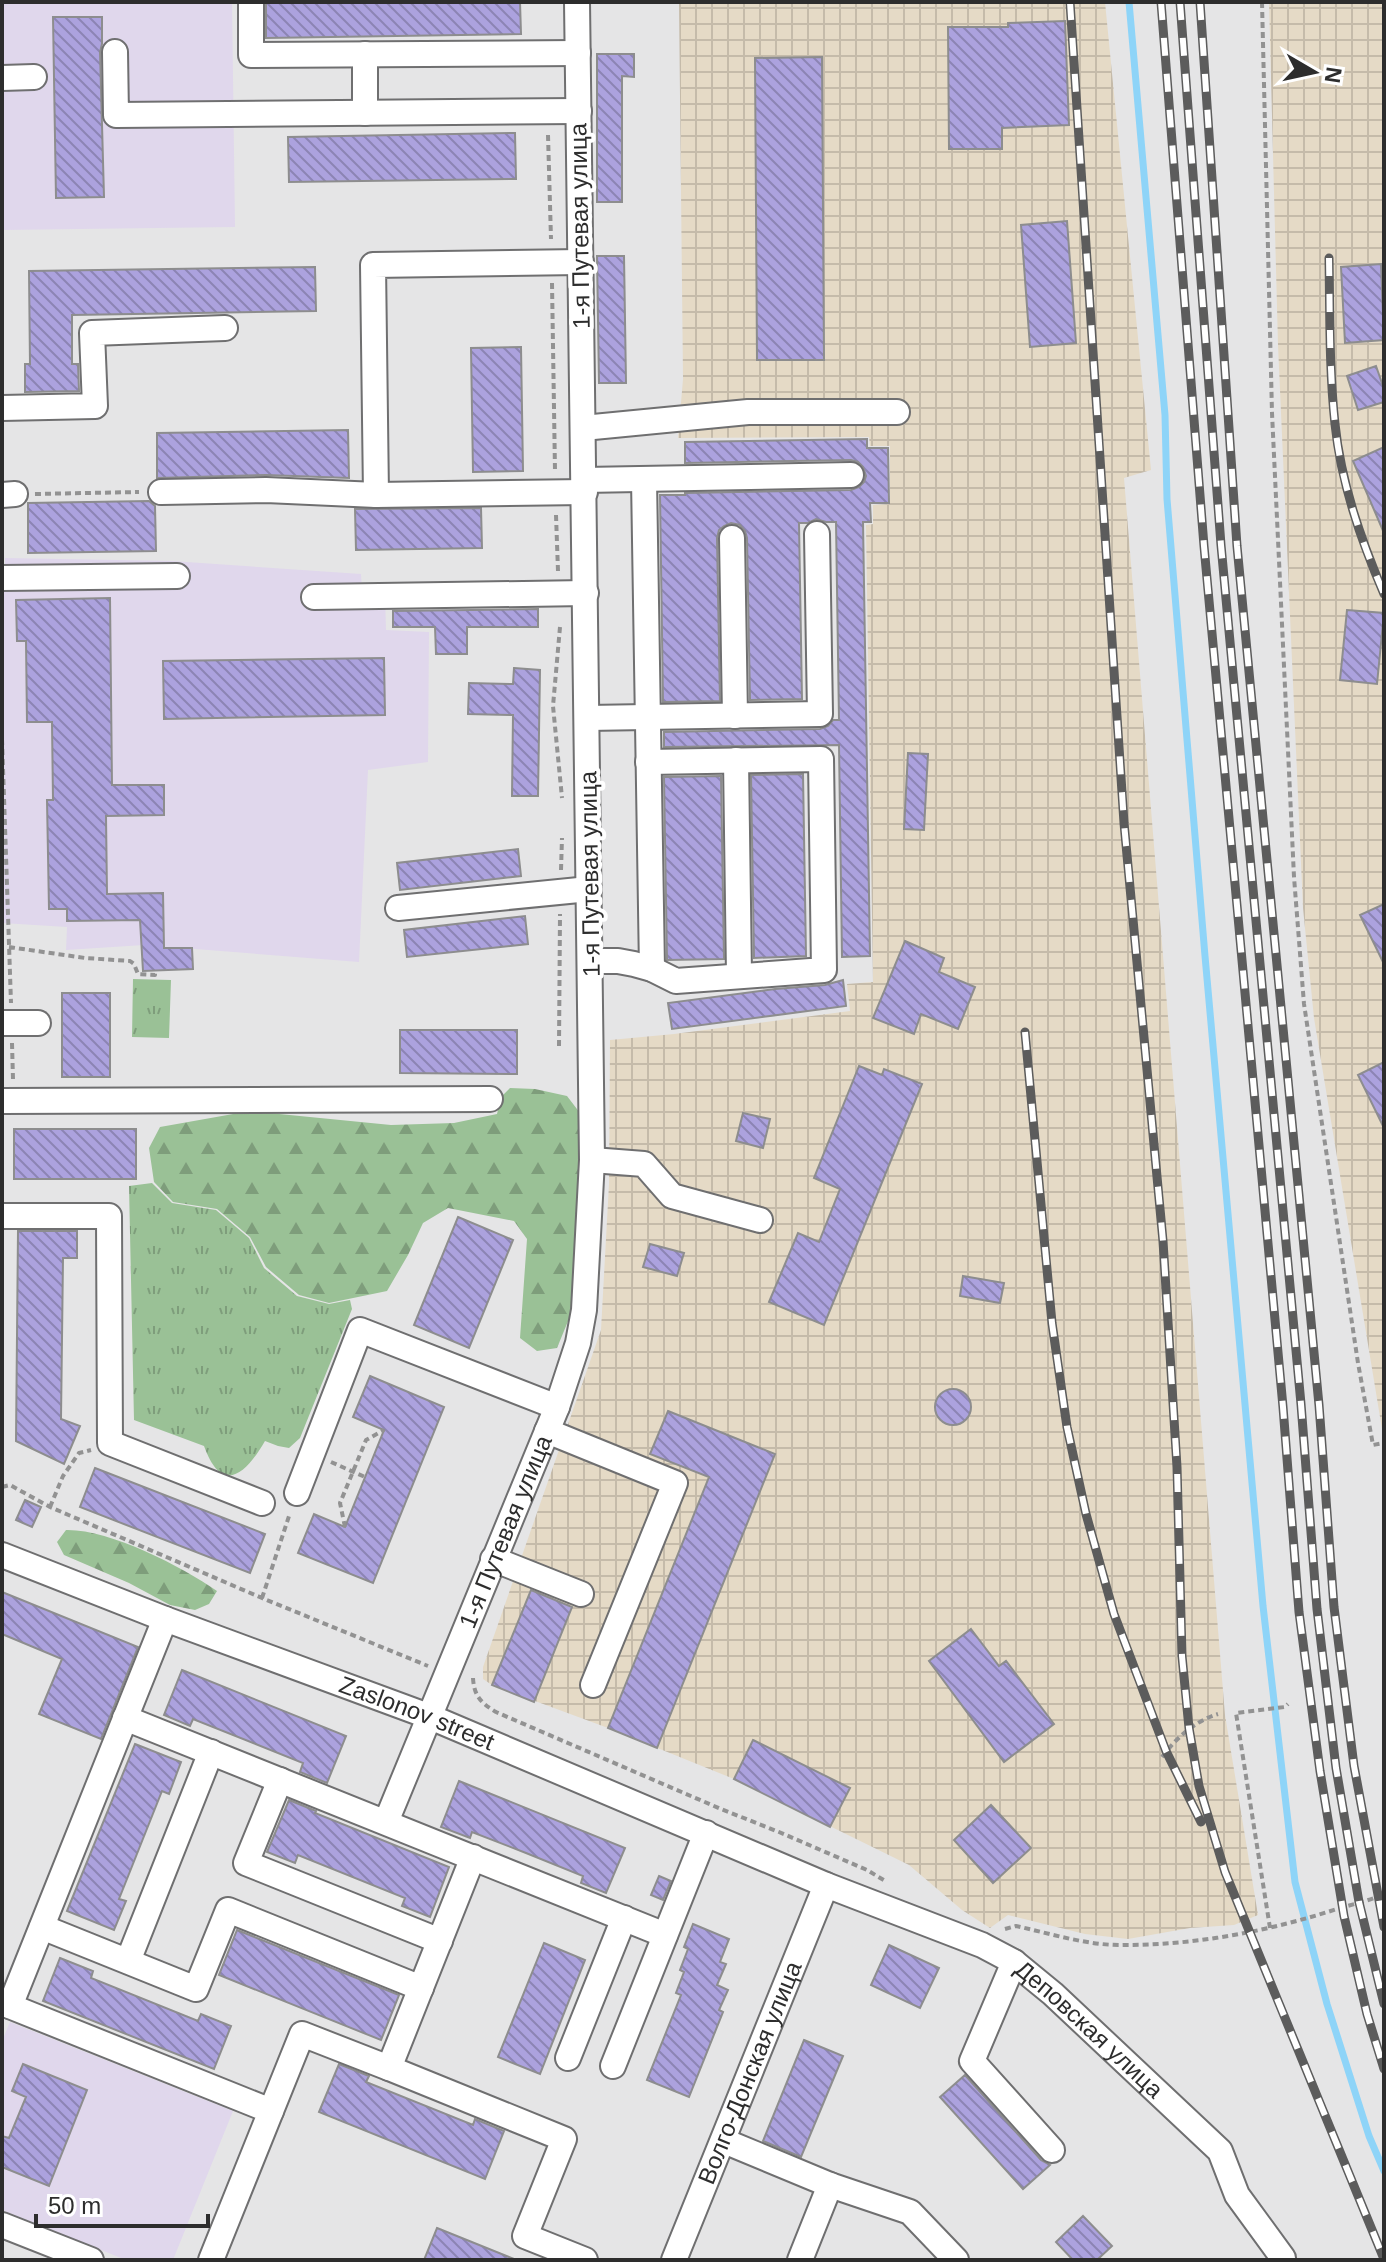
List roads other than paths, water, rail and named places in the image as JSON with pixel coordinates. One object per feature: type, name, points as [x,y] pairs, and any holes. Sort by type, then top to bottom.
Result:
[{"type":"street","points":[[251,2],[251,55],[578,53]]},
{"type":"street","name":"1-я Путевая улица","points":[[386,1822],[557,1407],[578,1343],[584,1310],[592,1160],[591,961],[577,2]]},
{"type":"street","points":[[115,52],[116,115],[579,111]]},
{"type":"street","points":[[365,54],[365,113]]},
{"type":"street","points":[[2,78],[34,77]]},
{"type":"street","points":[[376,495],[373,265],[581,262]]},
{"type":"street","points":[[2,408],[95,406],[92,333],[225,328]]},
{"type":"street","points":[[583,428],[748,412],[897,412]]},
{"type":"street","points":[[161,492],[266,490],[376,495],[555,492],[644,479],[851,475]]},
{"type":"street","points":[[644,479],[652,969]]},
{"type":"street","points":[[588,718],[820,714],[817,534]]},
{"type":"street","points":[[732,538],[735,716]]},
{"type":"street","points":[[2,578],[177,576]]},
{"type":"street","points":[[314,597],[586,593]]},
{"type":"street","points":[[591,961],[618,961],[652,969],[676,981],[824,970],[821,759],[648,762]]},
{"type":"street","points":[[736,760],[739,975]]},
{"type":"street","points":[[398,908],[589,889]]},
{"type":"street","points":[[7,1023],[38,1023]]},
{"type":"street","points":[[8,1101],[490,1099]]},
{"type":"street","points":[[592,1160],[644,1164],[672,1196],[760,1220]]},
{"type":"street","points":[[2,1216],[109,1216],[110,1443],[262,1503]]},
{"type":"street","points":[[297,1493],[360,1330],[557,1407]]},
{"type":"street","points":[[547,1431],[675,1483],[593,1685]]},
{"type":"street","name":"Zaslonov street","points":[[2,1555],[428,1716],[826,1885]]},
{"type":"street","points":[[493,1559],[581,1594]]},
{"type":"street","points":[[165,1619],[42,1927],[6,2004],[271,2111]]},
{"type":"street","points":[[125,1718],[665,1935]]},
{"type":"street","points":[[128,1961],[211,1752]]},
{"type":"street","points":[[280,1780],[246,1863],[440,1941]]},
{"type":"street","points":[[613,2066],[706,1833]]},
{"type":"street","points":[[389,2068],[473,1857]]},
{"type":"street","name":"Деповская улица","points":[[826,1885],[982,1945],[1014,1962],[1053,1994],[1220,2151],[1237,2195],[1283,2258]]},
{"type":"street","name":"Волго-Донская улица","points":[[674,2260],[826,1885]]},
{"type":"street","points":[[42,1927],[196,1989],[228,1910],[421,1988]]},
{"type":"street","points":[[568,2058],[624,1918]]},
{"type":"street","points":[[1014,1962],[972,2061],[1052,2150]]},
{"type":"street","points":[[211,2260],[302,2034],[564,2139],[525,2236],[585,2260]]},
{"type":"street","points":[[724,2141],[830,2185],[910,2212],[956,2260]]},
{"type":"street","points":[[800,2260],[830,2185]]},
{"type":"street","points":[[2,2225],[91,2260]]},
{"type":"waterway","points":[[1129,2],[1165,415],[1167,499],[1205,956],[1263,1606],[1295,1882],[1327,2004],[1369,2136],[1384,2171]]},
{"type":"railway","points":[[1070,2],[1124,823],[1163,1241],[1177,1467],[1182,1656],[1189,1728],[1199,1786],[1225,1872],[1384,2259]]},
{"type":"railway","points":[[1161,2],[1204,546],[1299,1612],[1320,1771],[1344,1916],[1367,2014],[1384,2069]]},
{"type":"railway","points":[[1180,2],[1221,545],[1301,1404],[1317,1609],[1336,1768],[1359,1902],[1384,2004]]},
{"type":"railway","points":[[1200,2],[1237,546],[1319,1405],[1334,1607],[1354,1766],[1384,1927]]},
{"type":"railway","points":[[1329,258],[1332,383],[1338,446],[1353,511],[1384,594]]},
{"type":"railway","points":[[1025,1032],[1052,1323],[1067,1427],[1086,1514],[1114,1614],[1166,1751],[1201,1822]]}]
